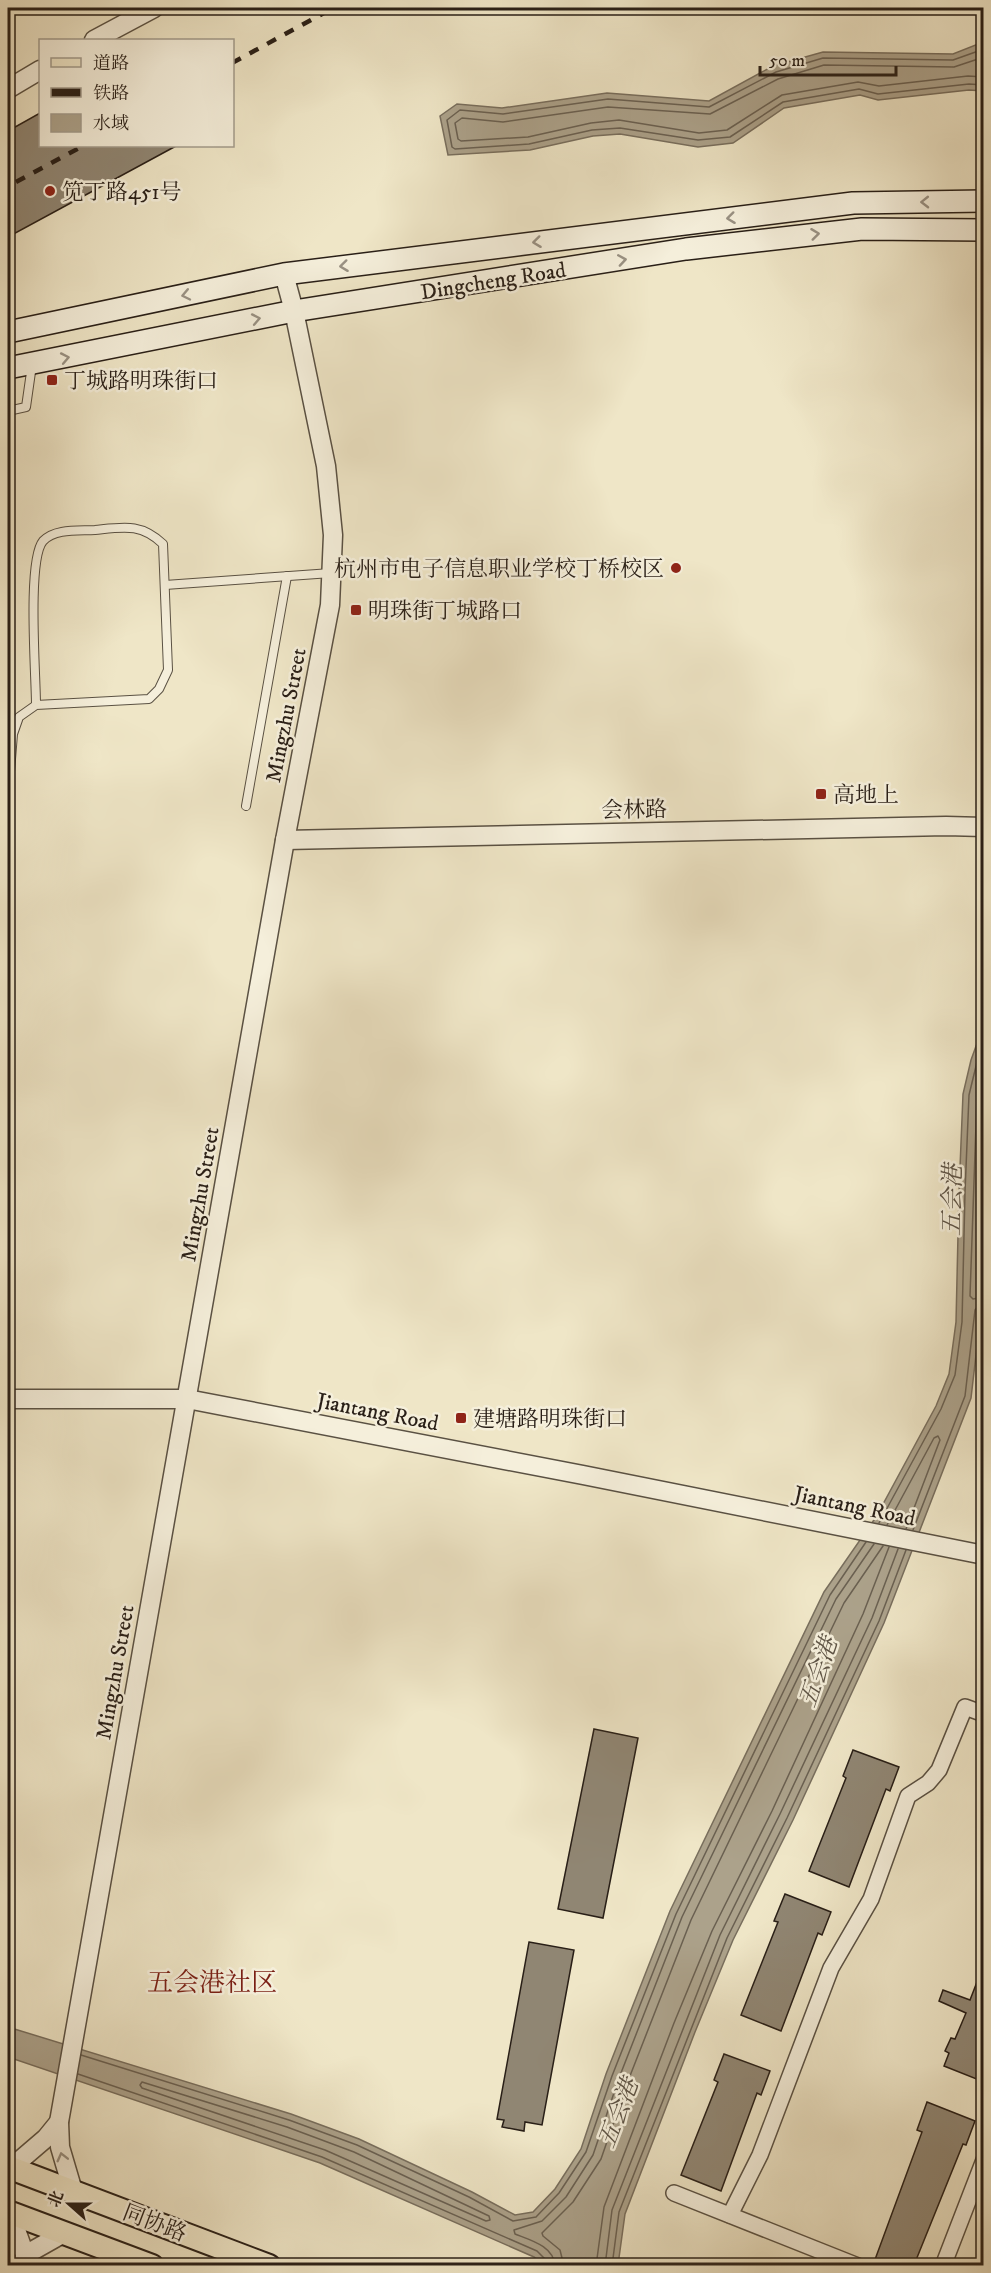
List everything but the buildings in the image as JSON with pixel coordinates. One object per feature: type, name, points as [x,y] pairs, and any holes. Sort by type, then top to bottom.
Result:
[{"type":"main road","name":"Dingcheng Road","points":[[8,332],[284,274],[853,203],[984,201]]},
{"type":"main road","name":"Dingcheng Road","points":[[8,368],[294,311],[686,249],[862,229],[984,230]]},
{"type":"main road","name":"同协路","points":[[9,2168],[269,2265]]},
{"type":"main road","name":"同协路","points":[[9,2213],[152,2265]]},
{"type":"street","points":[[96,39],[154,8]]},
{"type":"street","points":[[8,89],[39,71]]},
{"type":"street","name":"Mingzhu Street","points":[[73,2191],[60,2147],[58,2122],[285,840],[330,605],[333,535],[326,466],[294,311],[284,274]]},
{"type":"street","name":"会林路","points":[[285,840],[984,827]]},
{"type":"street","name":"Jiantang Road","points":[[8,1399],[187,1398],[984,1555]]},
{"type":"street","points":[[730,2215],[760,2155],[831,1968],[871,1899],[908,1796],[928,1783],[939,1770],[965,1707],[984,1714]]},
{"type":"street","points":[[9,2168],[46,2138],[58,2122]]},
{"type":"street","points":[[943,2265],[984,2160]]},
{"type":"street","points":[[674,2193],[858,2265]]},
{"type":"street","points":[[9,2213],[24,2260],[64,2233]]},
{"type":"lane","points":[[8,411],[26,407],[33,364]]},
{"type":"lane","points":[[8,784],[13,734],[19,717],[36,705],[149,699],[159,689],[168,670],[164,544],[151,533],[132,527],[54,533],[42,542],[36,555],[34,578],[36,705]]},
{"type":"lane","points":[[165,585],[331,573]]},
{"type":"lane","points":[[246,806],[287,576]]},
{"type":"water","points":[[983,42],[983,91],[969,90],[878,100],[860,95],[784,108],[733,143],[698,147],[620,134],[593,136],[530,150],[448,155],[440,116],[457,104],[502,108],[607,93],[709,101],[773,66],[823,52],[953,54]]},
{"type":"water","name":"五会港","points":[[983,1027],[983,1257],[981,1312],[971,1398],[884,1623],[793,1820],[733,1940],[695,2032],[625,2214],[618,2265],[544,2265],[534,2257],[320,2163],[8,2057],[8,2027],[291,2114],[359,2139],[472,2192],[515,2215],[533,2212],[555,2189],[581,2149],[606,2074],[670,1911],[824,1592],[876,1517],[936,1406],[949,1374],[956,1322],[963,1094],[971,1060]]},
{"type":"railway","points":[[234,62],[333,8]]},
{"type":"railway","points":[[16,182],[81,147]]},
{"type":"place","name":"笕丁路451号","points":[[50,191]]},
{"type":"place","name":"丁城路明珠街口","points":[[52,380]]},
{"type":"place","name":"杭州市电子信息职业学校丁桥校区","points":[[676,568]]},
{"type":"place","name":"明珠街丁城路口","points":[[356,610]]},
{"type":"place","name":"高地上","points":[[821,794]]},
{"type":"place","name":"建塘路明珠街口","points":[[461,1418]]},
{"type":"district","name":"五会港社区","points":[[212,1982]]}]
